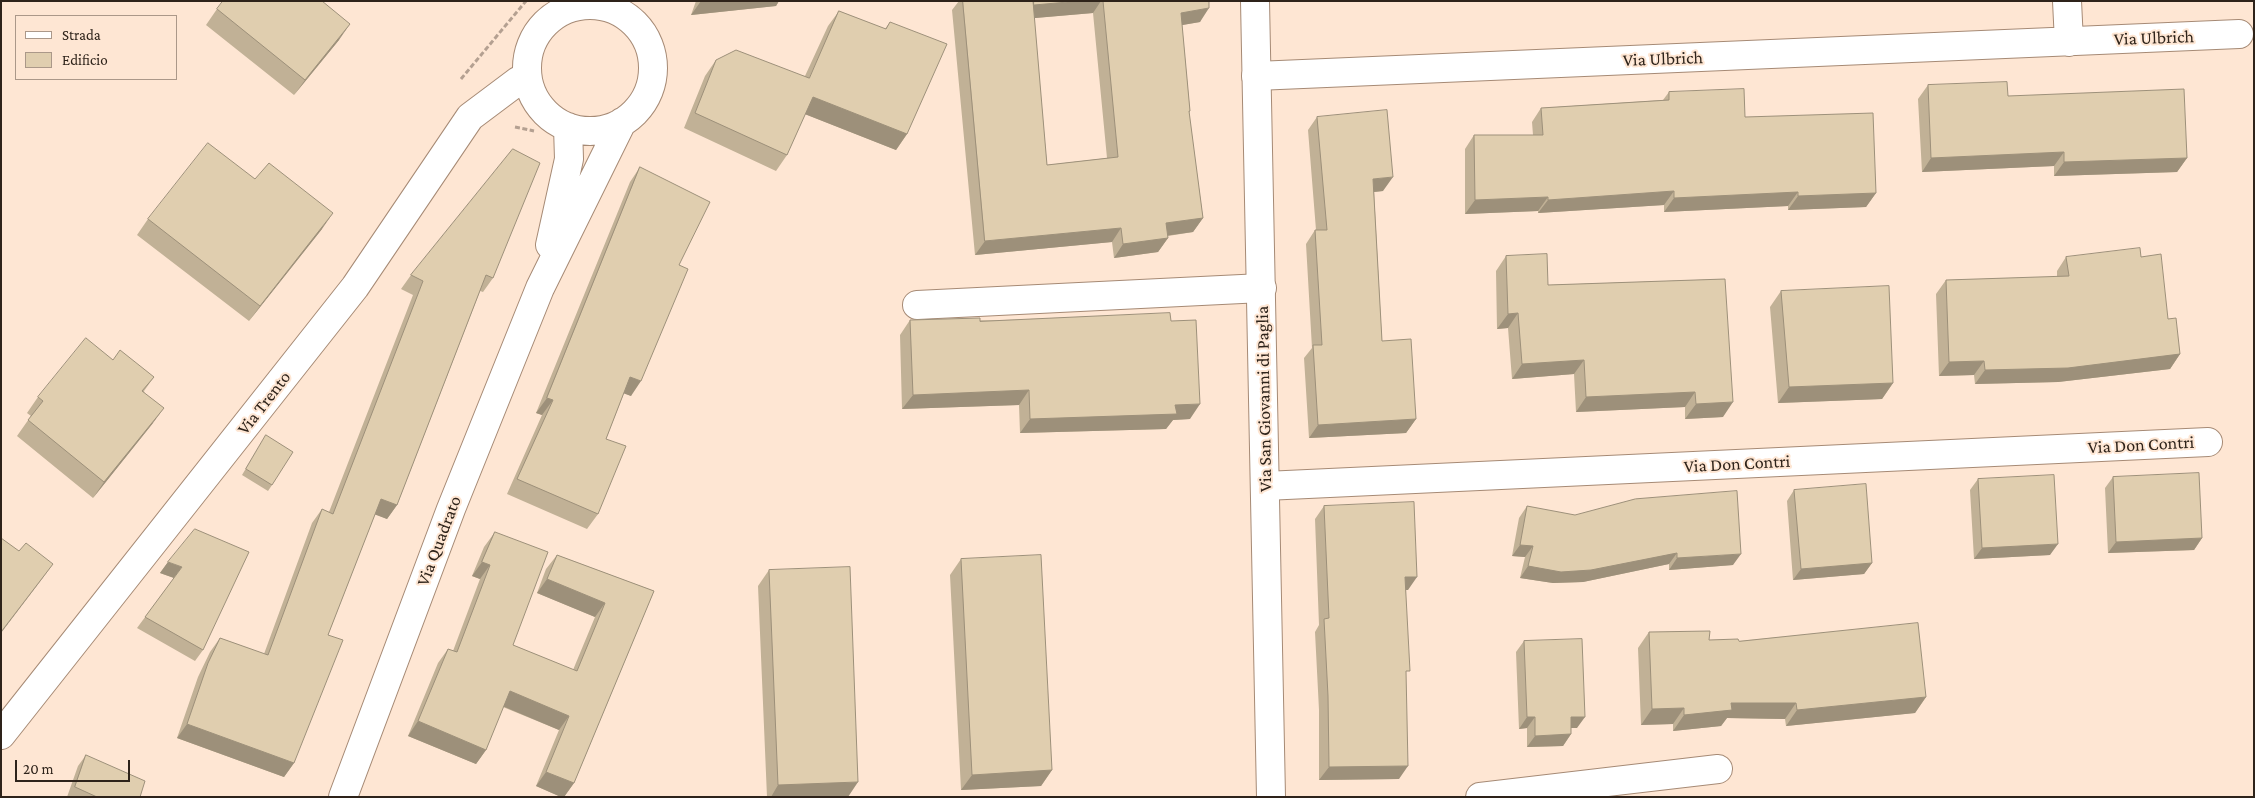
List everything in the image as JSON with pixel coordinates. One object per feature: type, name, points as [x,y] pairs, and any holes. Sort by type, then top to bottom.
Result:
[{"type":"street","name":"Via San Giovanni di Paglia","points":[[1255,1],[1271,797]]},
{"type":"street","points":[[2067,1],[2069,42]]},
{"type":"street","name":"Via Quadrato","points":[[591,5],[616,5],[643,34],[651,53],[653,73],[648,92],[638,109],[622,122],[605,129],[586,131],[568,127],[553,120],[540,108],[532,93],[527,77],[528,55],[536,35],[550,18],[570,8],[591,5]]},
{"type":"street","name":"Via Ulbrich","points":[[1256,76],[2239,34]]},
{"type":"street","name":"Via Trento","points":[[1,735],[355,287],[470,117],[518,81],[527,77]]},
{"type":"street","name":"Via Quadrato","points":[[343,797],[451,509],[540,288],[622,122]]},
{"type":"street","name":"Via Quadrato","points":[[540,288],[569,159],[568,127]]},
{"type":"street","points":[[917,305],[1262,288]]},
{"type":"street","name":"Via Don Contri","points":[[1265,486],[2208,442]]},
{"type":"street","points":[[1480,797],[1718,769]]},
{"type":"building","points":[[223,1],[322,1],[350,24],[305,80],[217,9]]},
{"type":"building","points":[[963,1],[1033,1],[1047,165],[1118,157],[1103,1],[1209,1],[1209,8],[1181,13],[1189,111],[1203,218],[1166,223],[1168,238],[1123,244],[1121,228],[985,241]]},
{"type":"building","points":[[1034,1],[1079,1],[1034,5]]},
{"type":"building","points":[[839,11],[886,29],[890,22],[947,44],[907,134],[813,97],[787,155],[695,113],[716,60],[736,50],[809,78]]},
{"type":"building","points":[[2007,82],[2008,96],[2184,89],[2187,158],[2064,162],[2064,152],[1931,158],[1928,85]]},
{"type":"building","points":[[1744,89],[1745,117],[1873,113],[1876,193],[1798,196],[1798,192],[1674,198],[1674,191],[1548,200],[1548,197],[1475,200],[1474,135],[1543,135],[1541,108],[1669,100],[1669,92]]},
{"type":"building","points":[[1387,110],[1393,177],[1373,179],[1382,341],[1411,339],[1416,419],[1318,425],[1313,345],[1322,345],[1315,230],[1327,230],[1317,117]]},
{"type":"building","points":[[208,143],[255,179],[269,163],[333,213],[260,306],[148,219]]},
{"type":"building","points":[[513,149],[540,163],[493,278],[486,275],[397,505],[381,499],[328,635],[343,640],[294,763],[187,724],[208,663],[220,638],[268,655],[322,509],[333,514],[423,281],[411,275]]},
{"type":"building","points":[[640,167],[710,202],[679,265],[688,269],[641,381],[630,377],[606,439],[626,446],[598,514],[517,479],[553,400],[547,398]]},
{"type":"building","points":[[2140,248],[2141,257],[2161,254],[2168,319],[2176,318],[2180,354],[2068,368],[1985,370],[1984,361],[1949,362],[1946,280],[2069,276],[2066,257]]},
{"type":"building","points":[[1547,254],[1548,285],[1725,279],[1733,402],[1696,404],[1695,392],[1586,397],[1584,360],[1522,364],[1518,313],[1508,314],[1506,256]]},
{"type":"building","points":[[1889,286],[1893,383],[1789,387],[1781,291]]},
{"type":"building","points":[[1170,313],[1171,321],[1196,320],[1200,404],[1175,405],[1177,414],[1030,419],[1029,390],[913,395],[910,320],[980,318],[980,321]]},
{"type":"building","points":[[86,338],[113,360],[120,350],[154,377],[142,391],[164,408],[104,482],[28,420],[43,401],[38,397]]},
{"type":"building","points":[[266,435],[293,452],[272,485],[246,469]]},
{"type":"building","points":[[2199,473],[2202,538],[2116,542],[2113,477]]},
{"type":"building","points":[[2054,475],[2058,544],[1982,548],[1978,479]]},
{"type":"building","points":[[1866,484],[1872,563],[1801,569],[1794,490]]},
{"type":"building","points":[[1737,491],[1741,554],[1677,558],[1677,553],[1591,570],[1561,572],[1528,566],[1533,546],[1520,545],[1527,506],[1575,515],[1635,499]]},
{"type":"building","points":[[1414,502],[1417,577],[1405,577],[1410,671],[1406,671],[1408,766],[1329,767],[1324,619],[1329,618],[1324,506]]},
{"type":"building","points":[[195,529],[249,552],[203,650],[145,617],[182,567],[168,562]]},
{"type":"building","points":[[495,532],[548,552],[513,645],[577,671],[605,603],[547,579],[557,555],[654,591],[574,783],[546,772],[569,716],[510,691],[486,750],[418,721],[448,649],[457,652],[490,565],[482,562]]},
{"type":"building","points":[[1,538],[19,551],[26,543],[53,564],[1,632]]},
{"type":"building","points":[[1041,555],[1052,770],[972,775],[961,559]]},
{"type":"building","points":[[850,567],[858,782],[778,785],[769,570]]},
{"type":"building","points":[[1918,623],[1926,697],[1797,710],[1796,703],[1731,703],[1732,710],[1684,715],[1684,708],[1652,709],[1649,632],[1710,631],[1709,640],[1738,639],[1739,641]]},
{"type":"building","points":[[1582,639],[1585,717],[1571,717],[1571,734],[1535,736],[1535,717],[1527,717],[1524,641]]},
{"type":"building","points":[[86,755],[145,781],[140,797],[97,797],[75,787]]}]
